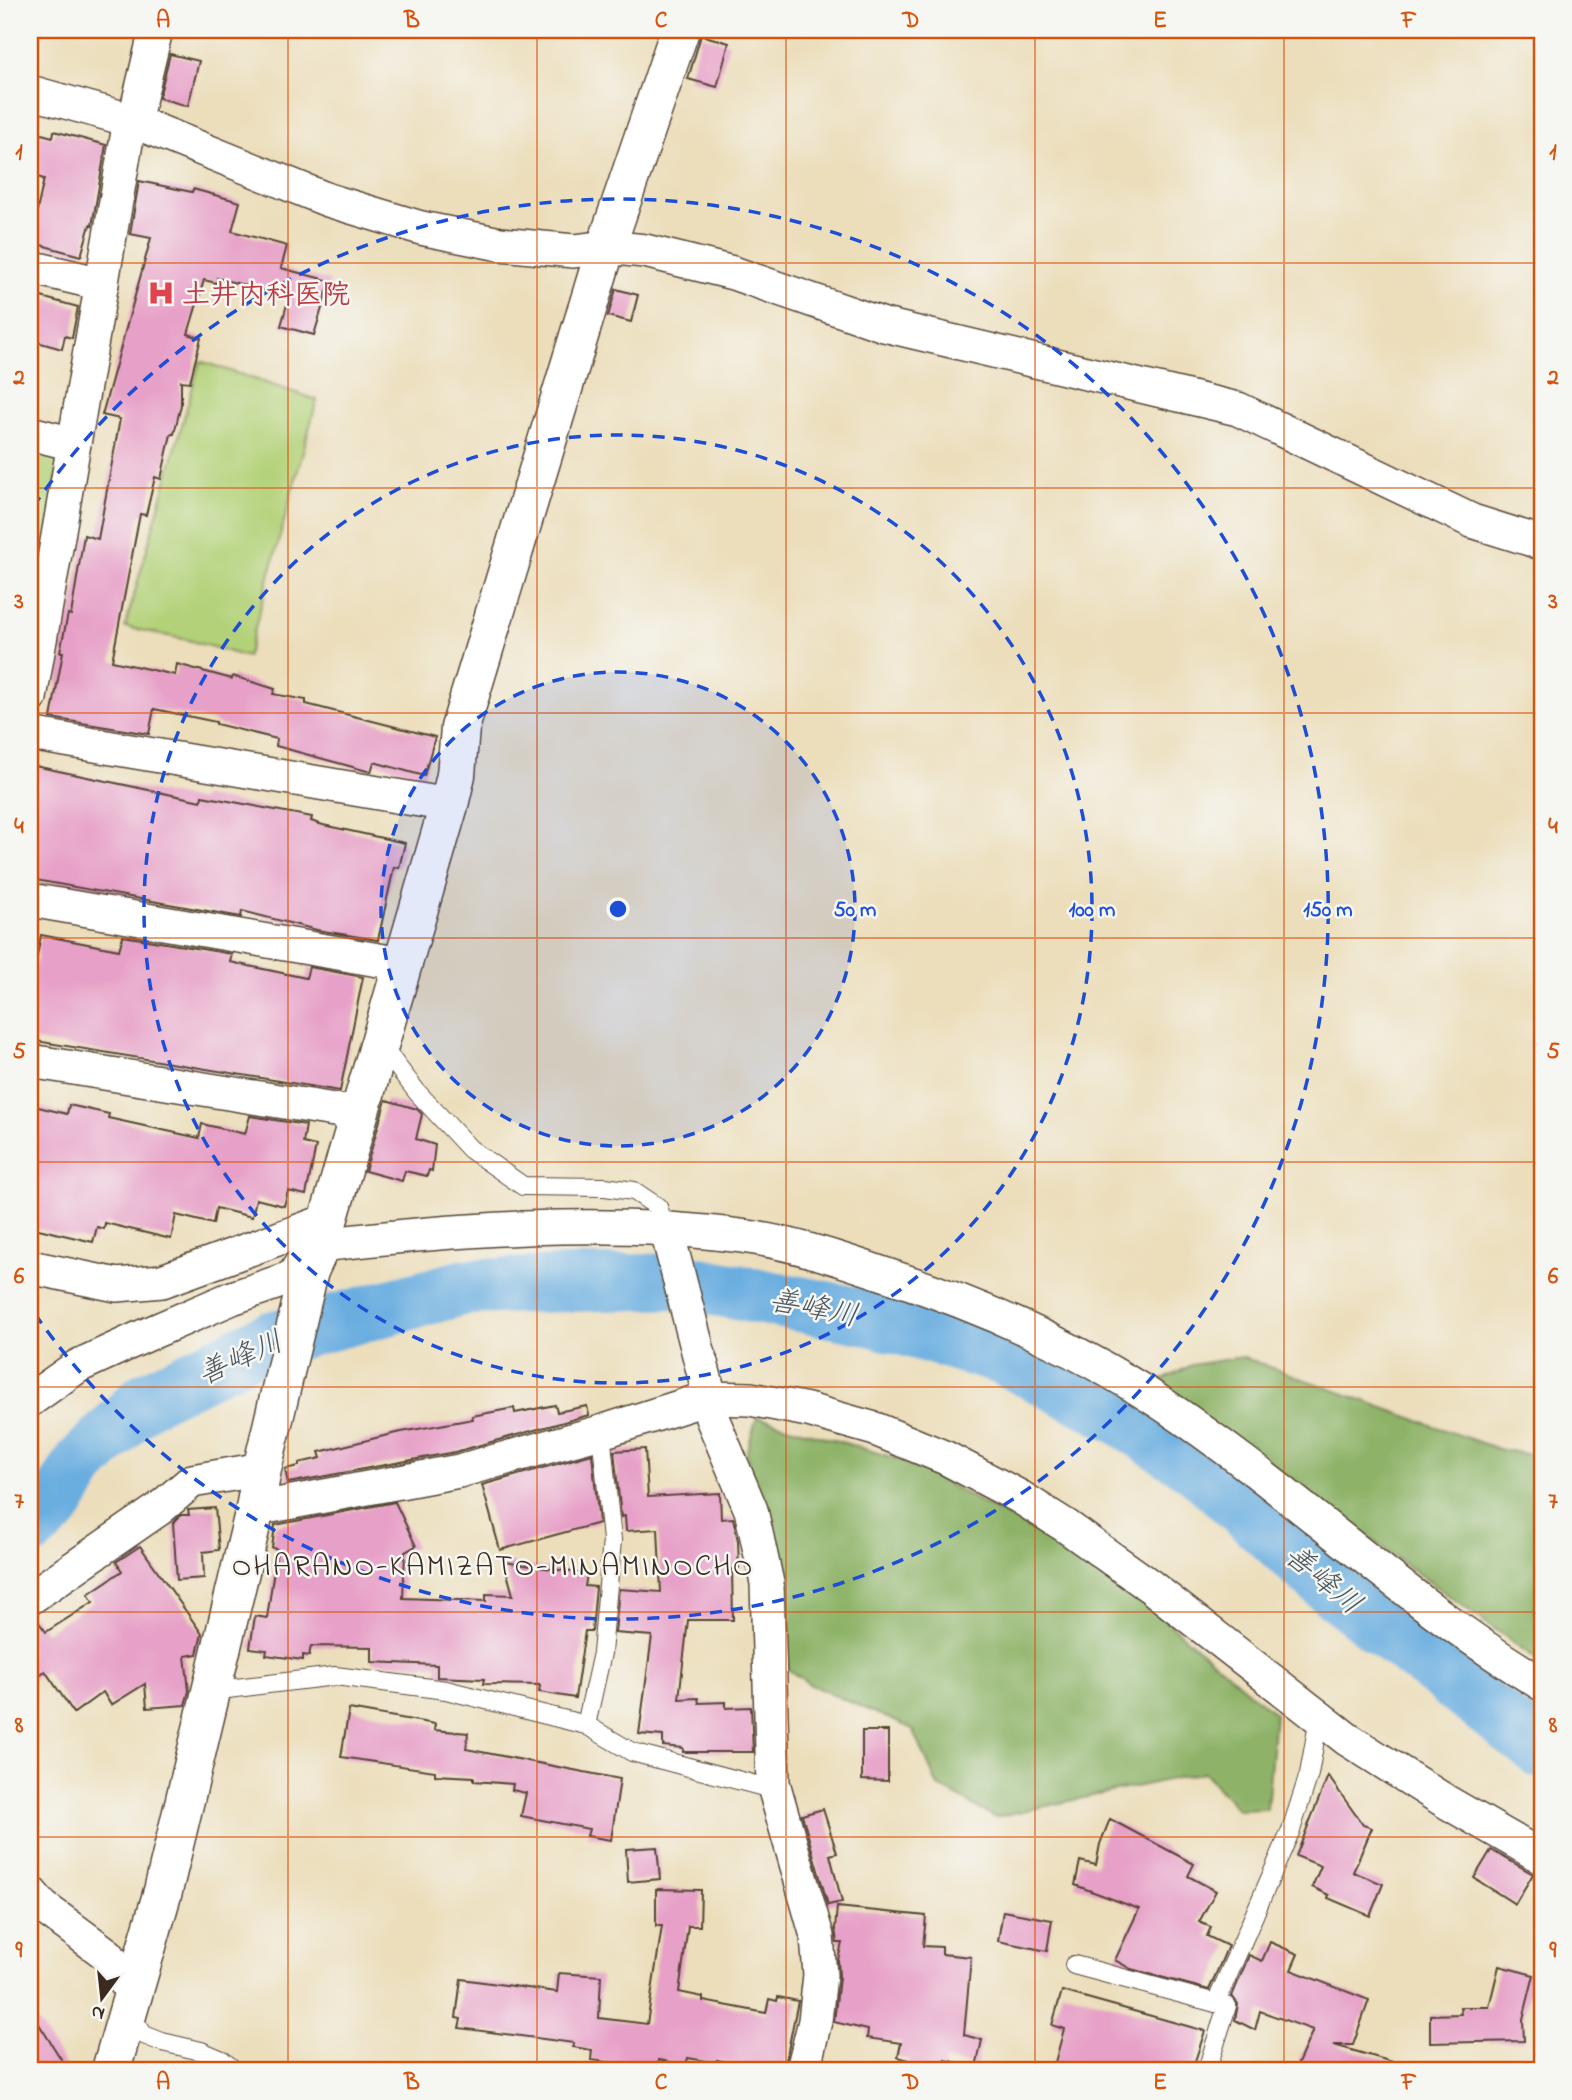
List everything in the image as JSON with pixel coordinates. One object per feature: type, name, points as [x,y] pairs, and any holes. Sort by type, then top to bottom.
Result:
[{"type":"street","points":[[30,698],[132,121],[156,30]]},
{"type":"street","points":[[111,2070],[163,1891],[265,1459],[320,1246],[449,804],[456,775],[460,728],[606,247],[680,30]]},
{"type":"street","points":[[30,92],[132,121],[328,200],[421,228],[500,244],[574,251],[606,247],[645,251],[733,273],[884,325],[1238,409],[1472,521],[1542,543]]},
{"type":"street","points":[[30,267],[102,284]]},
{"type":"street","points":[[30,433],[73,444]]},
{"type":"street","points":[[30,734],[449,804]]},
{"type":"street","points":[[30,900],[402,964]]},
{"type":"street","points":[[30,1061],[359,1114]]},
{"type":"street","points":[[30,1267],[117,1284],[162,1281],[320,1246],[463,1231],[582,1228],[744,1236],[792,1245],[859,1265],[982,1309],[1094,1363],[1162,1403],[1320,1521],[1453,1627],[1542,1684]]},
{"type":"street","points":[[668,1234],[712,1418],[751,1510],[767,1583],[775,1790],[817,1936],[820,1975],[815,2021],[803,2070]]},
{"type":"street","points":[[30,1399],[78,1366],[134,1340],[232,1298],[293,1277],[320,1246]]},
{"type":"street","points":[[255,1509],[459,1471],[601,1432],[707,1390],[808,1410],[875,1429],[959,1464],[1020,1497],[1150,1586],[1347,1739],[1445,1801],[1542,1857]]},
{"type":"street","points":[[30,1598],[159,1509],[192,1481],[265,1459]]},
{"type":"street","points":[[30,1892],[43,1907],[108,1955],[130,2003]]},
{"type":"lane","points":[[379,1043],[417,1092],[470,1149],[523,1186],[605,1187],[634,1191],[658,1207],[668,1234]]},
{"type":"lane","points":[[586,1725],[602,1653],[612,1540],[601,1432]]},
{"type":"lane","points":[[211,1691],[335,1676],[446,1690],[586,1725],[632,1752],[775,1790]]},
{"type":"lane","points":[[1216,2003],[1291,1830],[1309,1774],[1319,1717]]},
{"type":"lane","points":[[1074,1965],[1227,2006],[1207,2070]]},
{"type":"lane","points":[[130,2003],[144,2035],[201,2051],[222,2060],[234,2070]]},
{"type":"green space","points":[[200,361],[317,400],[247,657],[188,640],[125,627]]},
{"type":"green space","points":[[30,447],[55,452],[59,465],[30,633]]},
{"type":"green space","points":[[1242,1357],[1498,1449],[1542,1457],[1542,1663],[1155,1384],[1192,1365]]},
{"type":"green space","points":[[757,1417],[905,1461],[1107,1571],[1275,1714],[1267,1809],[1238,1810],[1204,1772],[995,1817],[938,1786],[913,1729],[811,1685],[786,1668],[747,1450]]},
{"type":"building","points":[[701,35],[729,43],[717,87],[688,79]]},
{"type":"building","points":[[170,54],[199,61],[188,106],[159,98]]},
{"type":"building","points":[[30,131],[53,137],[54,131],[106,145],[92,226],[90,225],[81,256],[30,242],[44,179],[30,175]]},
{"type":"building","points":[[139,181],[192,192],[193,189],[240,202],[232,231],[287,246],[281,268],[330,281],[314,335],[281,326],[289,297],[217,278],[216,283],[204,280],[188,334],[201,338],[190,382],[181,381],[181,405],[161,479],[155,477],[146,515],[140,514],[112,661],[175,675],[177,664],[232,679],[233,676],[275,689],[273,694],[306,700],[306,704],[435,737],[424,776],[374,762],[371,772],[276,746],[277,739],[154,709],[149,734],[51,718],[63,652],[60,652],[68,614],[71,615],[84,535],[98,539],[120,419],[102,415],[151,238],[130,234]]},
{"type":"building","points":[[616,289],[638,295],[631,322],[608,316]]},
{"type":"building","points":[[30,294],[78,307],[72,338],[65,336],[62,349],[30,340]]},
{"type":"building","points":[[30,765],[201,801],[202,796],[312,817],[311,821],[323,825],[405,843],[399,868],[394,867],[378,940],[317,930],[242,911],[241,917],[30,879]]},
{"type":"building","points":[[41,935],[119,950],[123,936],[232,954],[230,962],[306,978],[309,967],[363,977],[340,1091],[30,1040],[30,993]]},
{"type":"building","points":[[386,1100],[417,1109],[422,1114],[416,1139],[435,1145],[432,1171],[429,1170],[427,1176],[405,1171],[402,1181],[365,1171]]},
{"type":"building","points":[[30,1105],[67,1114],[69,1105],[109,1114],[108,1118],[199,1138],[202,1124],[245,1134],[250,1116],[306,1125],[303,1143],[316,1146],[306,1195],[288,1191],[284,1206],[256,1199],[252,1217],[216,1208],[213,1224],[176,1215],[171,1239],[105,1223],[104,1229],[97,1227],[93,1242],[30,1227]]},
{"type":"building","points":[[555,1405],[557,1412],[587,1406],[589,1415],[455,1452],[288,1483],[285,1469],[321,1458],[319,1452],[396,1433],[473,1419],[472,1416],[514,1408],[515,1413]]},
{"type":"building","points":[[645,1449],[648,1497],[720,1493],[721,1519],[733,1518],[738,1541],[739,1568],[732,1569],[733,1620],[688,1620],[679,1699],[698,1698],[699,1703],[726,1702],[726,1708],[751,1707],[753,1752],[683,1752],[683,1748],[663,1746],[663,1736],[639,1734],[652,1636],[615,1633],[619,1589],[661,1592],[658,1529],[626,1531],[625,1516],[621,1517],[614,1451]]},
{"type":"building","points":[[592,1454],[599,1523],[500,1550],[482,1485]]},
{"type":"building","points":[[395,1502],[416,1546],[405,1552],[403,1598],[486,1601],[486,1594],[513,1595],[504,1562],[587,1574],[585,1586],[596,1587],[592,1631],[585,1631],[575,1698],[539,1692],[540,1685],[483,1684],[484,1679],[437,1677],[437,1665],[372,1662],[372,1647],[311,1646],[309,1656],[303,1655],[303,1660],[266,1655],[267,1650],[250,1648],[255,1616],[267,1618],[277,1549],[272,1548],[275,1525]]},
{"type":"building","points":[[215,1508],[219,1550],[203,1552],[204,1578],[177,1580],[173,1523],[181,1515],[189,1515],[188,1510]]},
{"type":"building","points":[[140,1546],[202,1634],[197,1654],[185,1656],[189,1691],[185,1705],[147,1708],[145,1684],[111,1705],[103,1692],[74,1713],[45,1671],[30,1682],[30,1617],[34,1616],[46,1632],[93,1602],[88,1594],[122,1571],[116,1562]]},
{"type":"building","points":[[349,1709],[435,1724],[434,1730],[468,1733],[466,1749],[620,1779],[611,1840],[587,1836],[589,1829],[521,1816],[526,1793],[512,1790],[513,1784],[474,1781],[474,1777],[435,1775],[435,1771],[341,1757]]},
{"type":"building","points":[[862,1731],[888,1731],[888,1781],[862,1780]]},
{"type":"building","points":[[1328,1776],[1363,1825],[1372,1828],[1353,1872],[1383,1884],[1370,1916],[1328,1898],[1329,1895],[1312,1887],[1321,1866],[1296,1856]]},
{"type":"building","points":[[823,1809],[837,1853],[830,1855],[842,1902],[828,1905],[802,1815]]},
{"type":"building","points":[[1110,1819],[1194,1864],[1188,1876],[1216,1891],[1199,1922],[1211,1927],[1207,1936],[1228,1946],[1209,1990],[1131,1969],[1115,1960],[1139,1909],[1075,1885],[1080,1861],[1096,1865],[1100,1844]]},
{"type":"building","points":[[657,1847],[660,1879],[628,1882],[626,1849]]},
{"type":"building","points":[[1491,1850],[1533,1874],[1515,1904],[1474,1878]]},
{"type":"building","points":[[656,1889],[701,1890],[700,1926],[688,1926],[679,1992],[703,1997],[703,2001],[766,2013],[769,1999],[777,2001],[778,1997],[798,2001],[784,2070],[764,2070],[717,2060],[716,2063],[688,2058],[686,2065],[659,2060],[658,2069],[591,2060],[592,2050],[573,2047],[574,2043],[459,2028],[461,2019],[456,2018],[461,1979],[557,1992],[559,1973],[601,1976],[599,2018],[647,2024],[662,1926],[656,1926]]},
{"type":"building","points":[[837,1907],[926,1916],[923,1946],[942,1947],[942,1954],[971,1957],[964,2035],[982,2040],[976,2067],[945,2060],[943,2070],[907,2070],[909,2060],[898,2057],[901,2043],[867,2038],[868,2030],[834,2022],[838,1960],[842,1943],[837,1943],[835,1929]]},
{"type":"building","points":[[1003,1911],[1052,1920],[1047,1951],[998,1941]]},
{"type":"building","points":[[1270,1942],[1298,1954],[1291,1970],[1369,2000],[1353,2045],[1334,2045],[1396,2063],[1396,2070],[1295,2070],[1313,2030],[1260,2011],[1255,2030],[1235,2020],[1238,2004],[1232,1996],[1249,1955],[1262,1961]]},
{"type":"building","points":[[1499,1966],[1534,1975],[1523,2019],[1524,2041],[1430,2043],[1430,2015],[1461,2014],[1460,2007],[1489,2007]]},
{"type":"building","points":[[1062,1991],[1205,2031],[1192,2070],[1053,2070],[1064,2029],[1052,2025]]},
{"type":"building","points":[[30,2010],[68,2070],[30,2070]]},
{"type":"waterway","name":"善峰川","points":[[30,1529],[54,1508],[82,1462],[144,1401],[271,1339],[465,1287],[679,1281],[867,1317],[1005,1358],[1122,1418],[1199,1469],[1332,1589],[1542,1751]]},
{"type":"place","name":"土井内科医院","points":[[161,293]]},
{"type":"district","name":"OHARANO-KAMIZATO-MINAMINOCHO","points":[[493,1565]]}]
